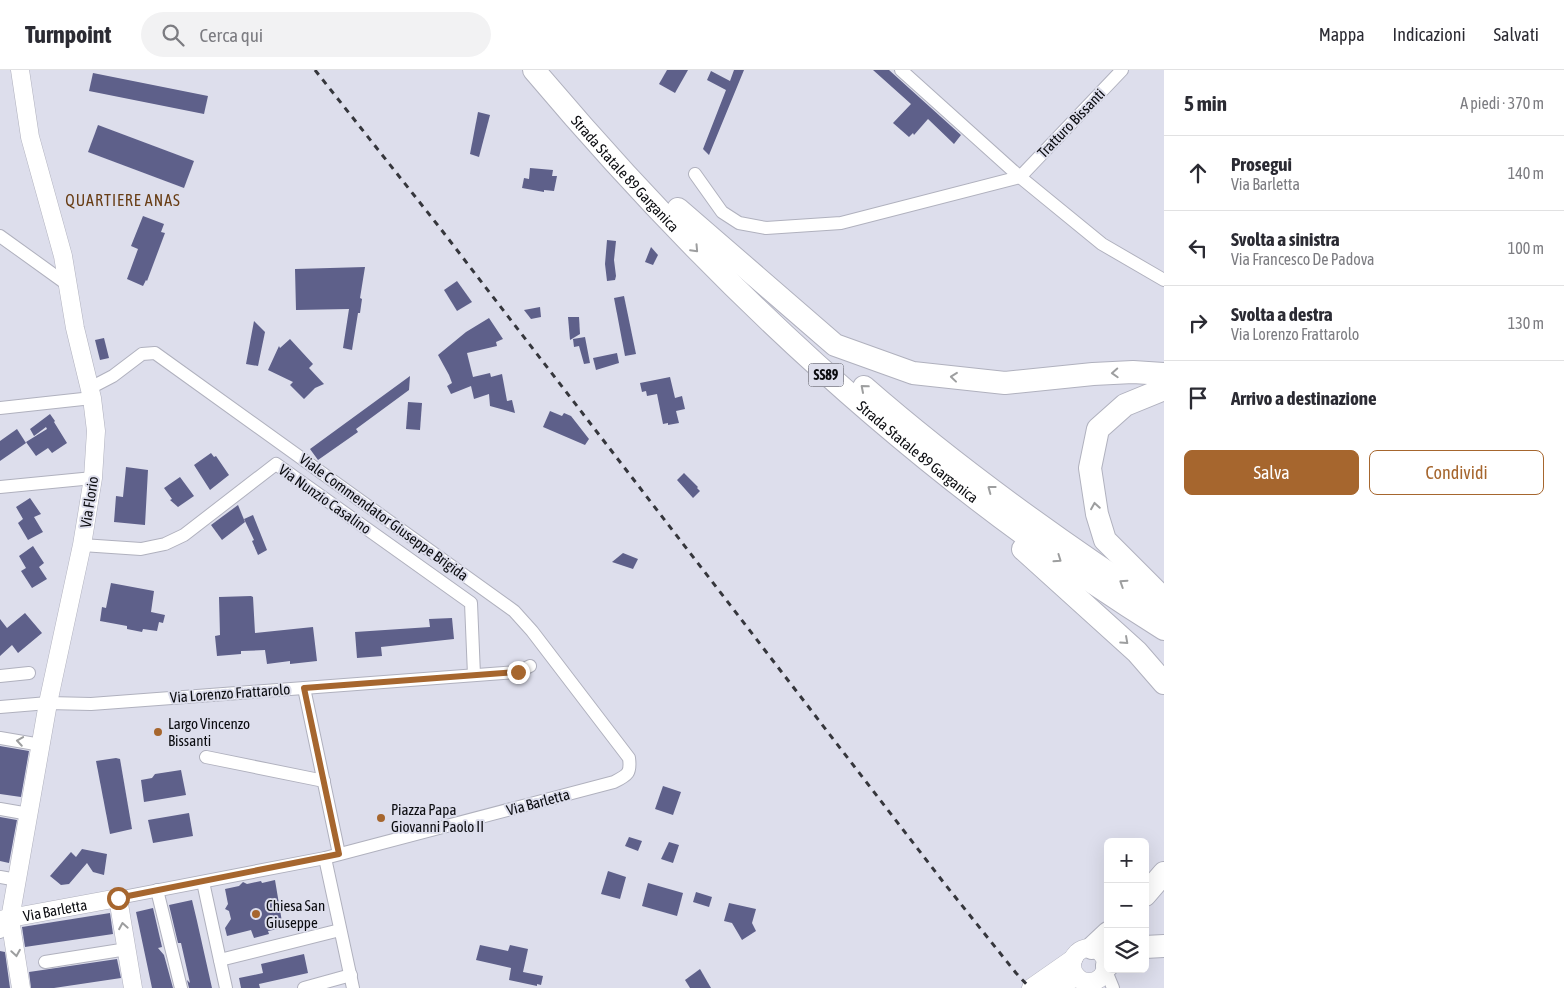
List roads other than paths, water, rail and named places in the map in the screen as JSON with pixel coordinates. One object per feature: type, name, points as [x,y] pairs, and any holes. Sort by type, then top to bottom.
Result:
[{"type":"highway","name":"Strada Statale 89 Garganica","points":[[534,70],[617,165],[706,261],[814,364],[921,455],[1026,536],[1088,580],[1164,629]]},
{"type":"highway","name":"Strada Statale 89 Garganica","points":[[553,70],[629,157],[786,318],[886,406],[973,476],[1023,514],[1164,610]]},
{"type":"highway","points":[[678,209],[835,345],[913,373],[1005,383],[1093,374],[1133,372],[1164,374]]},
{"type":"highway","points":[[1164,389],[1125,404],[1098,428],[1090,468],[1097,514],[1104,540],[1164,598]]},
{"type":"highway","name":"SS89","points":[[921,455],[1137,652],[1164,683]]},
{"type":"highway","points":[[1149,890],[1164,873]]},
{"type":"highway","points":[[1149,947],[1164,946]]},
{"type":"street","name":"Via Florio","points":[[20,70],[30,137],[63,256],[76,328],[91,393],[96,431],[93,478],[82,545],[48,703],[28,814],[8,878],[3,923],[21,988]]},
{"type":"street","points":[[902,70],[1020,177],[1102,244],[1164,280]]},
{"type":"street","name":"Tratturo Bissanti","points":[[1020,177],[1122,70]]},
{"type":"street","points":[[694,174],[722,212],[739,222],[766,228],[842,222],[1020,177]]},
{"type":"street","points":[[0,236],[68,285]]},
{"type":"street","name":"Viale Commendator Giuseppe Brigida","points":[[91,393],[142,354],[155,353],[514,611],[532,631],[629,758],[630,768]]},
{"type":"street","points":[[0,408],[91,393]]},
{"type":"street","name":"Via Nunzio Casalino","points":[[82,545],[141,549],[165,544],[184,535],[276,464],[471,603],[474,675]]},
{"type":"street","points":[[0,487],[93,478]]},
{"type":"street","name":"Via Lorenzo Frattarolo","points":[[0,707],[48,703],[91,704],[518,672],[530,666]]},
{"type":"street","points":[[0,676],[28,673]]},
{"type":"street","points":[[304,688],[339,854]]},
{"type":"street","points":[[0,738],[41,745]]},
{"type":"street","points":[[206,758],[324,781]]},
{"type":"street","name":"Via Barletta","points":[[3,923],[157,890],[325,858],[614,782],[626,776],[630,768]]},
{"type":"street","points":[[0,809],[28,814]]},
{"type":"street","points":[[325,858],[354,988]]},
{"type":"street","points":[[202,882],[226,988]]},
{"type":"street","points":[[157,890],[181,988]]},
{"type":"street","points":[[118,898],[134,988]]},
{"type":"street","points":[[220,960],[340,930]]},
{"type":"street","points":[[45,962],[127,949]]},
{"type":"street","points":[[1085,982],[1072,968],[1100,956]]},
{"type":"street","points":[[1053,988],[1095,982],[1103,976],[1100,956]]},
{"type":"street","points":[[1031,988],[1100,956]]},
{"type":"street","points":[[1100,956],[1113,988]]},
{"type":"street","points":[[304,988],[351,975]]},
{"type":"railway","points":[[315,70],[440,228],[944,883],[1030,988]]},
{"type":"place","name":"Largo Vincenzo Bissanti","points":[[158,732]]},
{"type":"place","name":"Piazza Papa Giovanni Paolo II","points":[[381,818]]},
{"type":"place","name":"Chiesa San Giuseppe","points":[[256,914]]},
{"type":"district","name":"QUARTIERE ANAS","points":[[123,200]]}]
